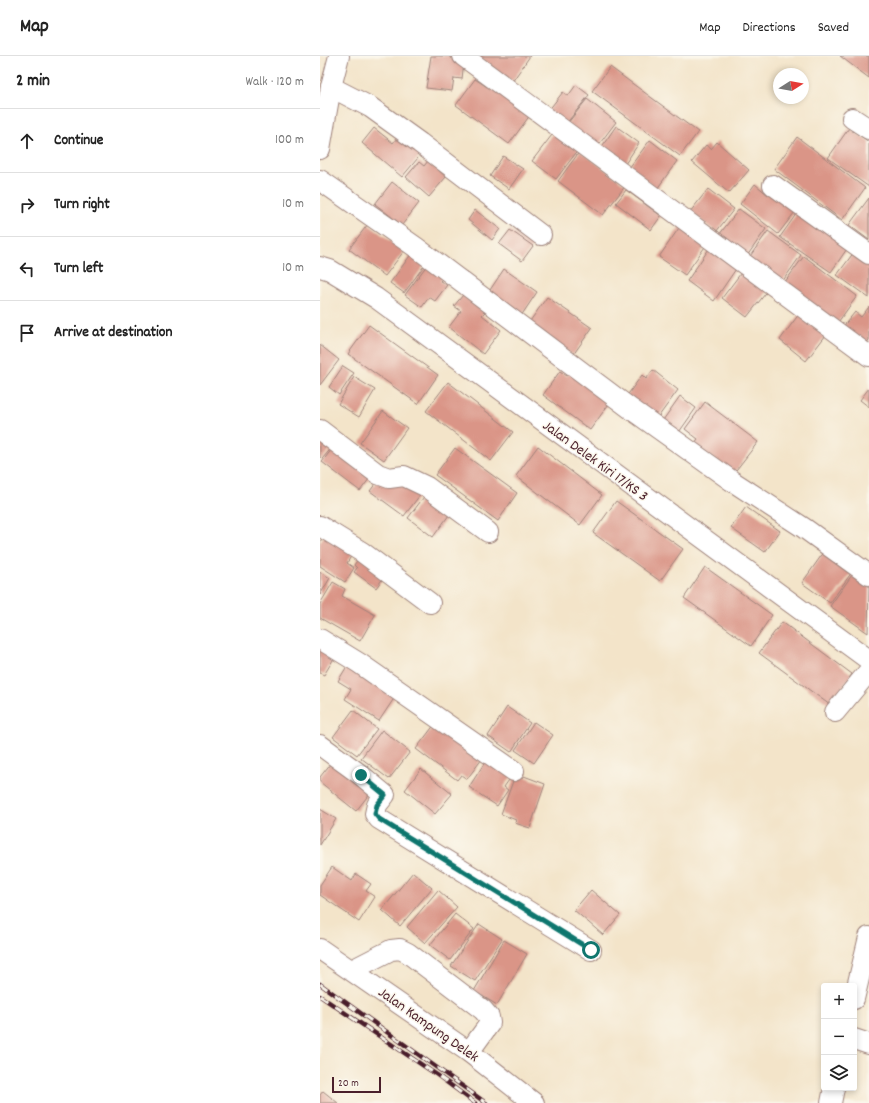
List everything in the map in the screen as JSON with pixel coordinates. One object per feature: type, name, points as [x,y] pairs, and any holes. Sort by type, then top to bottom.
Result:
[{"type":"street","points":[[463,56],[869,356]]},
{"type":"street","points":[[320,149],[338,57]]},
{"type":"street","points":[[331,87],[370,107],[420,143],[540,235]]},
{"type":"street","points":[[852,118],[869,129]]},
{"type":"street","points":[[320,180],[417,248],[631,409],[732,481],[804,528],[869,575]]},
{"type":"street","points":[[772,185],[869,254]]},
{"type":"street","name":"Jalan Delek Kiri 17/KS 3","points":[[325,268],[382,302],[869,660]]},
{"type":"street","points":[[320,430],[378,474],[389,478],[404,476],[427,487],[488,532]]},
{"type":"street","points":[[320,526],[362,552],[430,604]]},
{"type":"street","points":[[320,639],[360,663],[514,771]]},
{"type":"street","points":[[836,712],[869,671]]},
{"type":"street","points":[[320,745],[361,775],[385,795],[377,805],[375,814],[379,819],[591,950]]},
{"type":"street","points":[[857,987],[869,937]]},
{"type":"street","name":"Jalan Kampung Delek","points":[[320,949],[469,1052],[534,1103]]},
{"type":"street","points":[[352,970],[391,950],[400,949],[408,953],[483,1010],[489,1017],[490,1023],[469,1052]]},
{"type":"street","points":[[857,1040],[869,1044]]},
{"type":"street","points":[[831,1103],[833,1091]]},
{"type":"building","points":[[431,56],[450,56],[450,58],[464,60],[462,79],[454,78],[452,91],[426,88]]},
{"type":"building","points":[[480,56],[530,56],[512,82],[479,58]]},
{"type":"building","points":[[840,56],[869,56],[869,78]]},
{"type":"building","points":[[610,67],[698,132],[680,156],[592,91]]},
{"type":"building","points":[[475,79],[487,87],[492,80],[533,111],[509,144],[456,105]]},
{"type":"building","points":[[576,85],[589,95],[566,124],[548,111],[563,92],[568,96]]},
{"type":"building","points":[[587,99],[616,122],[597,147],[567,124]]},
{"type":"building","points":[[616,126],[639,143],[625,164],[601,148]]},
{"type":"building","points":[[374,128],[393,143],[401,133],[423,152],[402,177],[362,143]]},
{"type":"building","points":[[849,128],[869,142],[869,187],[828,158]]},
{"type":"building","points":[[555,131],[579,149],[556,179],[532,161]]},
{"type":"building","points":[[797,137],[865,188],[842,220],[774,169]]},
{"type":"building","points":[[650,140],[677,161],[657,189],[629,168]]},
{"type":"building","points":[[717,142],[749,170],[729,193],[692,162],[706,145],[711,149]]},
{"type":"building","points":[[580,151],[626,185],[603,215],[558,181]]},
{"type":"building","points":[[503,156],[523,169],[509,189],[490,176]]},
{"type":"building","points":[[428,161],[446,177],[429,197],[406,177],[419,162],[424,166]]},
{"type":"building","points":[[392,182],[419,203],[402,225],[375,204]]},
{"type":"building","points":[[755,184],[768,195],[773,188],[798,208],[778,234],[740,204]]},
{"type":"building","points":[[708,189],[734,209],[716,232],[690,212]]},
{"type":"building","points":[[626,190],[661,216],[651,230],[616,203]]},
{"type":"building","points":[[869,198],[869,240],[849,225]]},
{"type":"building","points":[[739,209],[766,229],[747,256],[719,235]]},
{"type":"building","points":[[475,210],[500,229],[492,240],[468,220]]},
{"type":"building","points":[[797,213],[851,243],[831,272],[780,237]]},
{"type":"building","points":[[368,224],[404,251],[385,276],[349,249]]},
{"type":"building","points":[[681,225],[707,244],[685,275],[659,257]]},
{"type":"building","points":[[510,230],[533,246],[522,261],[499,244]]},
{"type":"building","points":[[768,231],[801,255],[782,282],[748,259]]},
{"type":"building","points":[[860,244],[869,251],[869,298],[837,275]]},
{"type":"building","points":[[711,246],[738,266],[714,301],[687,281]]},
{"type":"building","points":[[412,253],[426,263],[404,293],[390,283]]},
{"type":"building","points":[[804,256],[857,296],[836,325],[782,286]]},
{"type":"building","points":[[427,265],[444,277],[440,281],[447,285],[435,301],[429,297],[422,307],[405,295]]},
{"type":"building","points":[[504,269],[537,292],[521,316],[488,293]]},
{"type":"building","points":[[744,269],[769,289],[747,317],[722,298]]},
{"type":"building","points":[[463,295],[485,312],[482,315],[501,330],[483,354],[449,327],[461,311],[454,306]]},
{"type":"building","points":[[547,297],[592,328],[573,355],[528,324]]},
{"type":"building","points":[[869,307],[869,340],[864,346],[842,328],[855,312],[861,317]]},
{"type":"building","points":[[799,314],[826,335],[806,361],[780,340]]},
{"type":"building","points":[[369,325],[438,375],[418,404],[348,354]]},
{"type":"building","points":[[320,345],[339,360],[320,385]]},
{"type":"building","points":[[343,366],[354,373],[339,395],[329,387]]},
{"type":"building","points":[[653,370],[678,390],[656,420],[626,397],[642,375],[646,379]]},
{"type":"building","points":[[560,371],[567,376],[571,371],[611,401],[590,430],[543,395]]},
{"type":"building","points":[[354,377],[375,390],[359,417],[338,404]]},
{"type":"building","points":[[448,382],[513,432],[491,461],[426,411]]},
{"type":"building","points":[[869,388],[869,407],[860,400]]},
{"type":"building","points":[[680,396],[696,408],[677,435],[661,423]]},
{"type":"building","points":[[705,402],[758,442],[733,474],[694,444],[698,439],[685,429]]},
{"type":"building","points":[[383,411],[407,428],[384,460],[360,443]]},
{"type":"building","points":[[320,431],[335,444],[322,459],[320,457]]},
{"type":"building","points":[[339,440],[376,470],[360,491],[322,462]]},
{"type":"building","points":[[538,446],[602,495],[580,525],[516,476]]},
{"type":"building","points":[[455,448],[517,493],[498,521],[435,475]]},
{"type":"building","points":[[386,470],[420,495],[404,516],[370,491]]},
{"type":"building","points":[[433,485],[457,504],[433,537],[408,518]]},
{"type":"building","points":[[616,501],[683,549],[660,581],[593,533]]},
{"type":"building","points":[[746,507],[780,531],[765,552],[731,528]]},
{"type":"building","points":[[328,530],[356,548],[347,563],[354,568],[345,582],[320,566],[320,542]]},
{"type":"building","points":[[826,549],[854,569],[830,603],[802,583]]},
{"type":"building","points":[[361,555],[392,566],[376,588],[354,572],[357,568],[354,565]]},
{"type":"building","points":[[705,567],[772,615],[751,646],[684,598]]},
{"type":"building","points":[[320,572],[330,578],[320,595]]},
{"type":"building","points":[[852,575],[869,587],[868,633],[830,606]]},
{"type":"building","points":[[333,582],[345,589],[342,596],[375,615],[360,641],[320,618],[320,604]]},
{"type":"building","points":[[782,622],[852,674],[830,705],[759,653]]},
{"type":"building","points":[[320,638],[339,650],[324,675],[320,673]]},
{"type":"building","points":[[349,663],[399,691],[379,721],[345,699],[351,689],[338,681]]},
{"type":"building","points":[[507,707],[530,723],[511,752],[488,736]]},
{"type":"building","points":[[353,710],[377,729],[357,755],[333,737]]},
{"type":"building","points":[[441,716],[488,751],[467,779],[461,775],[457,780],[416,749]]},
{"type":"building","points":[[534,722],[553,735],[534,763],[515,750]]},
{"type":"building","points":[[382,730],[410,752],[389,779],[361,758]]},
{"type":"building","points":[[491,753],[516,770],[504,787],[508,790],[497,806],[469,787]]},
{"type":"building","points":[[335,758],[374,788],[356,811],[320,782],[320,777]]},
{"type":"building","points":[[421,769],[452,794],[435,814],[405,790]]},
{"type":"building","points":[[516,773],[545,784],[530,828],[515,823],[516,820],[501,814]]},
{"type":"building","points":[[320,809],[336,819],[320,845]]},
{"type":"building","points":[[332,867],[352,881],[356,874],[371,884],[366,891],[375,897],[359,922],[320,895],[320,885]]},
{"type":"building","points":[[413,872],[432,888],[400,926],[382,910]]},
{"type":"building","points":[[438,890],[457,907],[425,943],[407,927]]},
{"type":"building","points":[[591,890],[620,915],[603,935],[574,910]]},
{"type":"building","points":[[455,914],[474,929],[450,960],[430,945]]},
{"type":"building","points":[[479,924],[502,939],[475,981],[451,966]]},
{"type":"building","points":[[504,940],[527,954],[497,1005],[474,991]]},
{"type":"building","points":[[323,1091],[338,1103],[320,1103],[320,1095]]},
{"type":"railway","points":[[320,984],[486,1103]]},
{"type":"railway","points":[[320,996],[437,1075],[475,1103]]},
{"type":"route","points":[[361,775],[385,795],[377,805],[375,814],[379,819],[591,950]]}]
